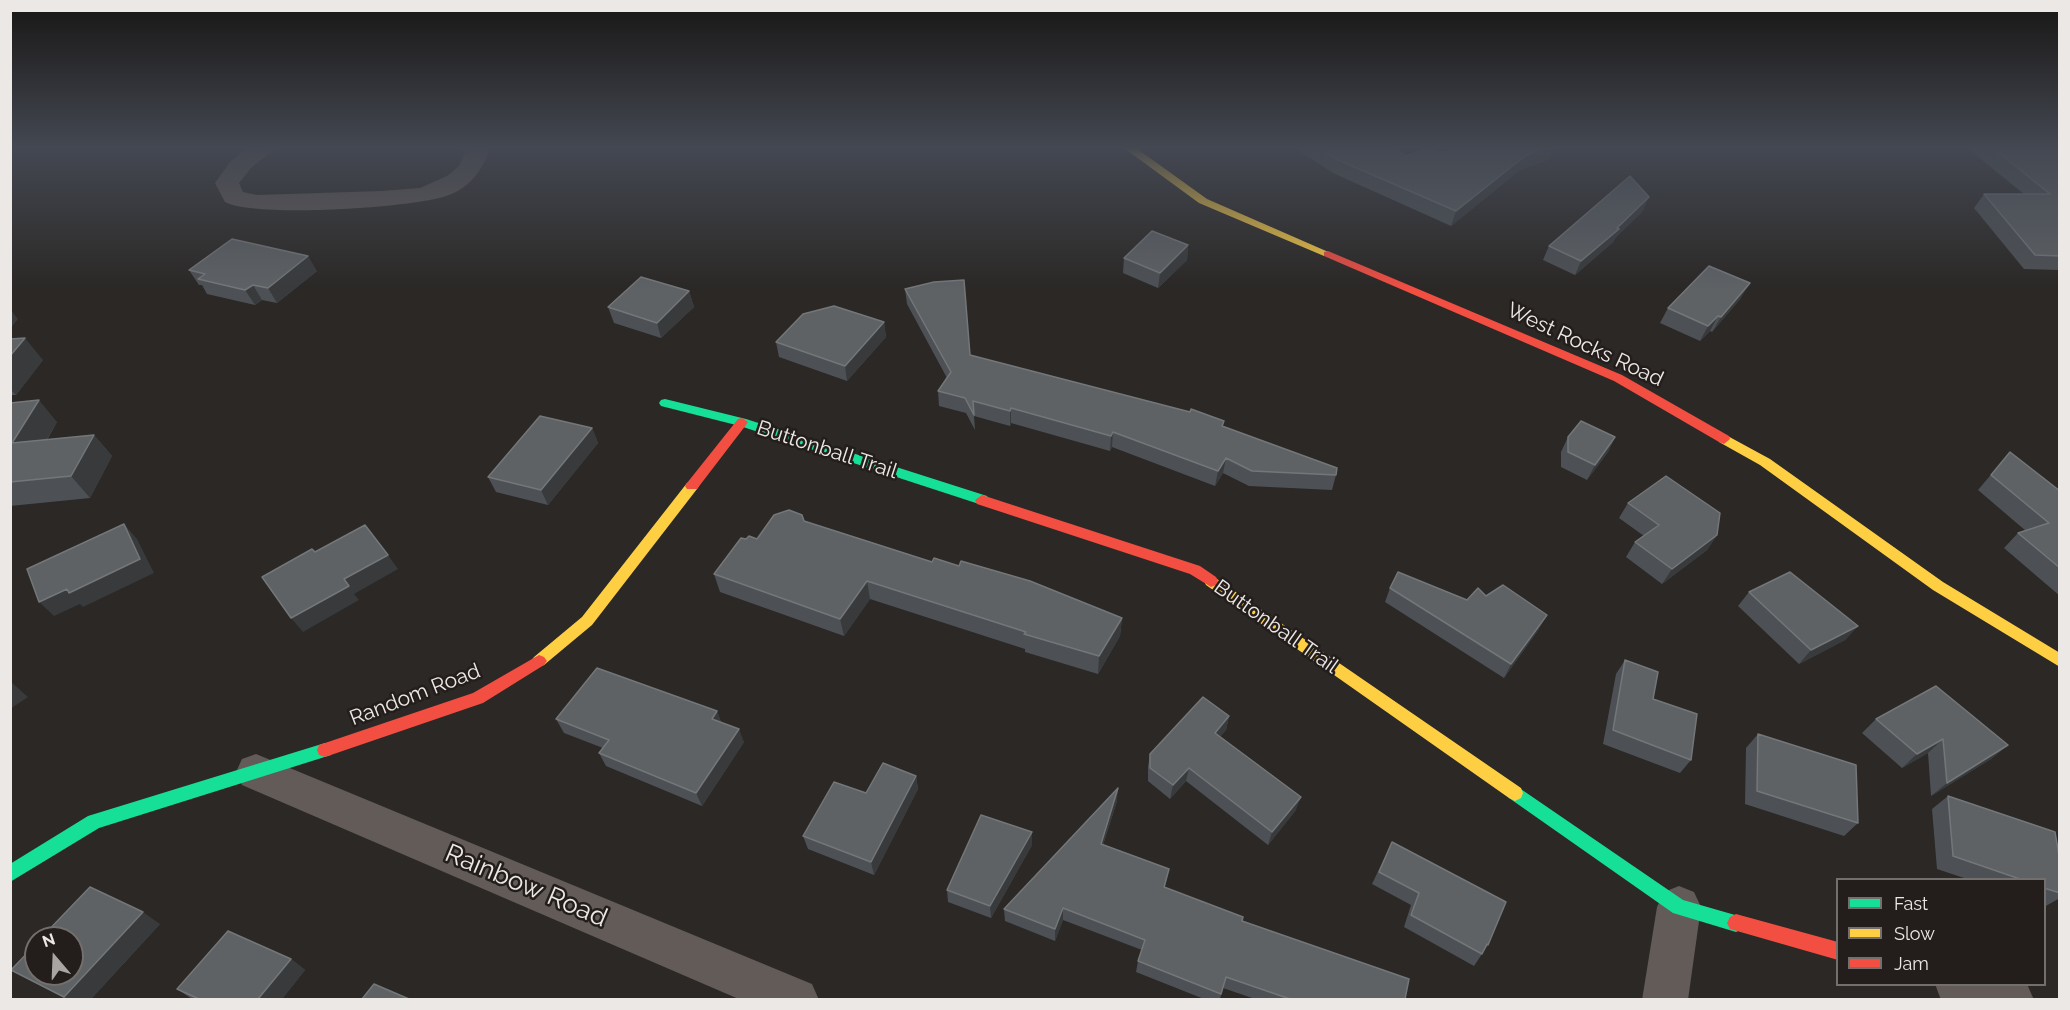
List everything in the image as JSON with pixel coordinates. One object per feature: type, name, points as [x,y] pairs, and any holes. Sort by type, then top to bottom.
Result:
[{"type":"street","points":[[231,195],[236,199],[257,203],[422,195]]},
{"type":"street","name":"West Rocks Road","points":[[1195,195],[1203,201],[1618,378],[1765,462],[1938,586],[2060,661]]},
{"type":"street","name":"Buttonball Trail","points":[[664,403],[742,422],[1195,570],[1679,907],[1836,950]]},
{"type":"street","name":"Random Road","points":[[10,874],[94,822],[397,727],[478,698],[534,665],[587,621],[742,422]]},
{"type":"street","name":"Rainbow Road","points":[[256,772],[796,999]]},
{"type":"street","points":[[1665,999],[1679,907]]},
{"type":"street","points":[[1964,986],[2010,999]]},
{"type":"building","points":[[1419,195],[1476,195],[1456,211]]},
{"type":"building","points":[[1608,195],[1649,197],[1617,228],[1619,229],[1581,261],[1549,246]]},
{"type":"building","points":[[1985,195],[2060,195],[2060,256],[2035,255]]},
{"type":"building","points":[[1152,231],[1188,245],[1160,273],[1124,258]]},
{"type":"building","points":[[232,239],[308,256],[268,288],[253,285],[245,290],[198,279],[205,274],[189,270]]},
{"type":"building","points":[[1709,266],[1750,283],[1721,317],[1718,316],[1708,326],[1668,308]]},
{"type":"building","points":[[641,277],[689,291],[657,323],[608,307]]},
{"type":"building","points":[[964,280],[970,355],[1190,412],[1191,409],[1224,421],[1222,426],[1337,468],[1336,475],[1252,471],[1226,458],[1218,471],[1113,432],[1111,436],[1011,408],[1010,411],[973,401],[974,415],[965,398],[938,391],[951,372],[905,289],[934,282]]},
{"type":"building","points":[[834,306],[884,322],[845,366],[776,342],[803,314]]},
{"type":"building","points":[[25,338],[10,356],[10,339]]},
{"type":"building","points":[[39,400],[12,443],[94,435],[71,476],[10,482],[10,403]]},
{"type":"building","points":[[540,416],[592,428],[541,490],[488,477]]},
{"type":"building","points":[[1581,421],[1615,437],[1595,465],[1568,452],[1568,437]]},
{"type":"building","points":[[2010,452],[2060,491],[2060,568],[2018,533],[2049,523],[1991,475]]},
{"type":"building","points":[[1666,476],[1720,513],[1717,535],[1672,569],[1635,542],[1659,525],[1628,503]]},
{"type":"building","points":[[789,510],[802,515],[804,521],[932,562],[934,558],[959,566],[961,561],[1030,581],[1122,618],[1099,656],[1024,634],[1026,632],[867,581],[840,619],[714,574],[741,538],[746,539],[749,536],[757,539],[774,515]]},
{"type":"building","points":[[124,524],[140,559],[69,593],[67,589],[39,602],[27,569]]},
{"type":"building","points":[[365,525],[388,555],[344,579],[349,586],[291,618],[262,577],[312,549],[315,552]]},
{"type":"building","points":[[1398,572],[1467,600],[1478,588],[1486,596],[1503,585],[1547,615],[1511,664],[1390,588]]},
{"type":"building","points":[[1790,572],[1858,626],[1811,650],[1749,592]]},
{"type":"building","points":[[1625,660],[1658,672],[1653,699],[1697,714],[1691,760],[1613,730]]},
{"type":"building","points":[[597,668],[717,711],[712,719],[739,729],[696,793],[599,753],[609,740],[556,719]]},
{"type":"building","points":[[1936,686],[2008,745],[1947,783],[1943,739],[1917,754],[1876,719]]},
{"type":"building","points":[[1203,697],[1229,716],[1215,733],[1301,797],[1272,832],[1189,768],[1173,785],[1150,768],[1150,754]]},
{"type":"building","points":[[1758,734],[1856,765],[1858,823],[1757,791]]},
{"type":"building","points":[[883,763],[916,776],[871,862],[803,836],[834,782],[866,793]]},
{"type":"building","points":[[1118,788],[1101,844],[1169,869],[1164,887],[1243,917],[1242,921],[1409,979],[1405,999],[1290,999],[1226,977],[1221,994],[1138,961],[1145,940],[1063,908],[1055,929],[1004,909]]},
{"type":"building","points":[[1948,796],[2055,832],[2060,861],[2060,893],[2046,889],[2046,878],[2017,878],[1953,856]]},
{"type":"building","points":[[981,815],[1032,832],[990,906],[947,890]]},
{"type":"building","points":[[1392,842],[1506,902],[1482,954],[1411,915],[1419,893],[1379,872]]},
{"type":"building","points":[[90,887],[143,912],[84,975],[84,926],[53,926]]},
{"type":"building","points":[[228,931],[291,959],[258,999],[199,999],[177,989]]},
{"type":"building","points":[[24,956],[24,977],[11,970]]},
{"type":"building","points":[[374,984],[409,999],[362,999]]},
{"type":"building","points":[[42,986],[74,986],[64,997]]},
{"type":"traffic: fast","points":[[665,403],[742,422],[982,500]]},
{"type":"traffic: fast","points":[[10,874],[94,822],[325,750]]},
{"type":"traffic: fast","points":[[1515,793],[1679,907],[1736,923]]},
{"type":"traffic: slow","points":[[1195,195],[1203,201],[1328,254]]},
{"type":"traffic: slow","points":[[1724,439],[1765,462],[1938,586],[2060,661]]},
{"type":"traffic: slow","points":[[539,661],[587,621],[692,486]]},
{"type":"traffic: slow","points":[[1211,581],[1515,793]]},
{"type":"traffic: jam","points":[[1328,254],[1618,378],[1724,439]]},
{"type":"traffic: jam","points":[[692,486],[742,422]]},
{"type":"traffic: jam","points":[[982,500],[1195,570],[1211,581]]},
{"type":"traffic: jam","points":[[325,750],[478,698],[539,661]]},
{"type":"traffic: jam","points":[[1736,923],[1836,950]]}]
